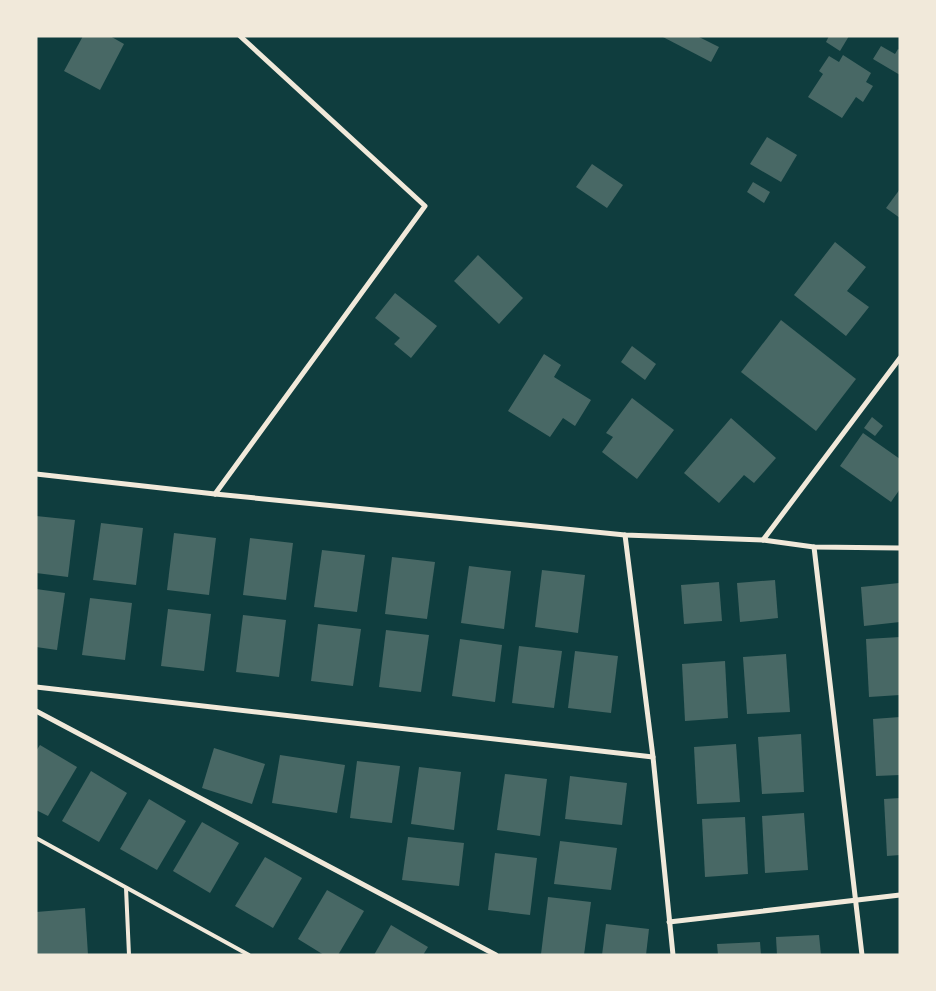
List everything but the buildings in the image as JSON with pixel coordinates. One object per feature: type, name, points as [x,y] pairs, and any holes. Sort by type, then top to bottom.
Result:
[{"type":"street","points":[[215,494],[425,206],[240,36]]},
{"type":"street","points":[[763,540],[900,358]]},
{"type":"street","points":[[36,474],[625,535],[763,540],[814,547],[900,548]]},
{"type":"street","points":[[625,535],[653,757],[673,955]]},
{"type":"street","points":[[814,547],[862,955]]},
{"type":"street","points":[[36,687],[653,757]]},
{"type":"street","points":[[36,711],[496,955]]},
{"type":"street","points":[[669,922],[900,895]]},
{"type":"lane","points":[[36,838],[249,955]]},
{"type":"lane","points":[[126,888],[129,955]]}]
